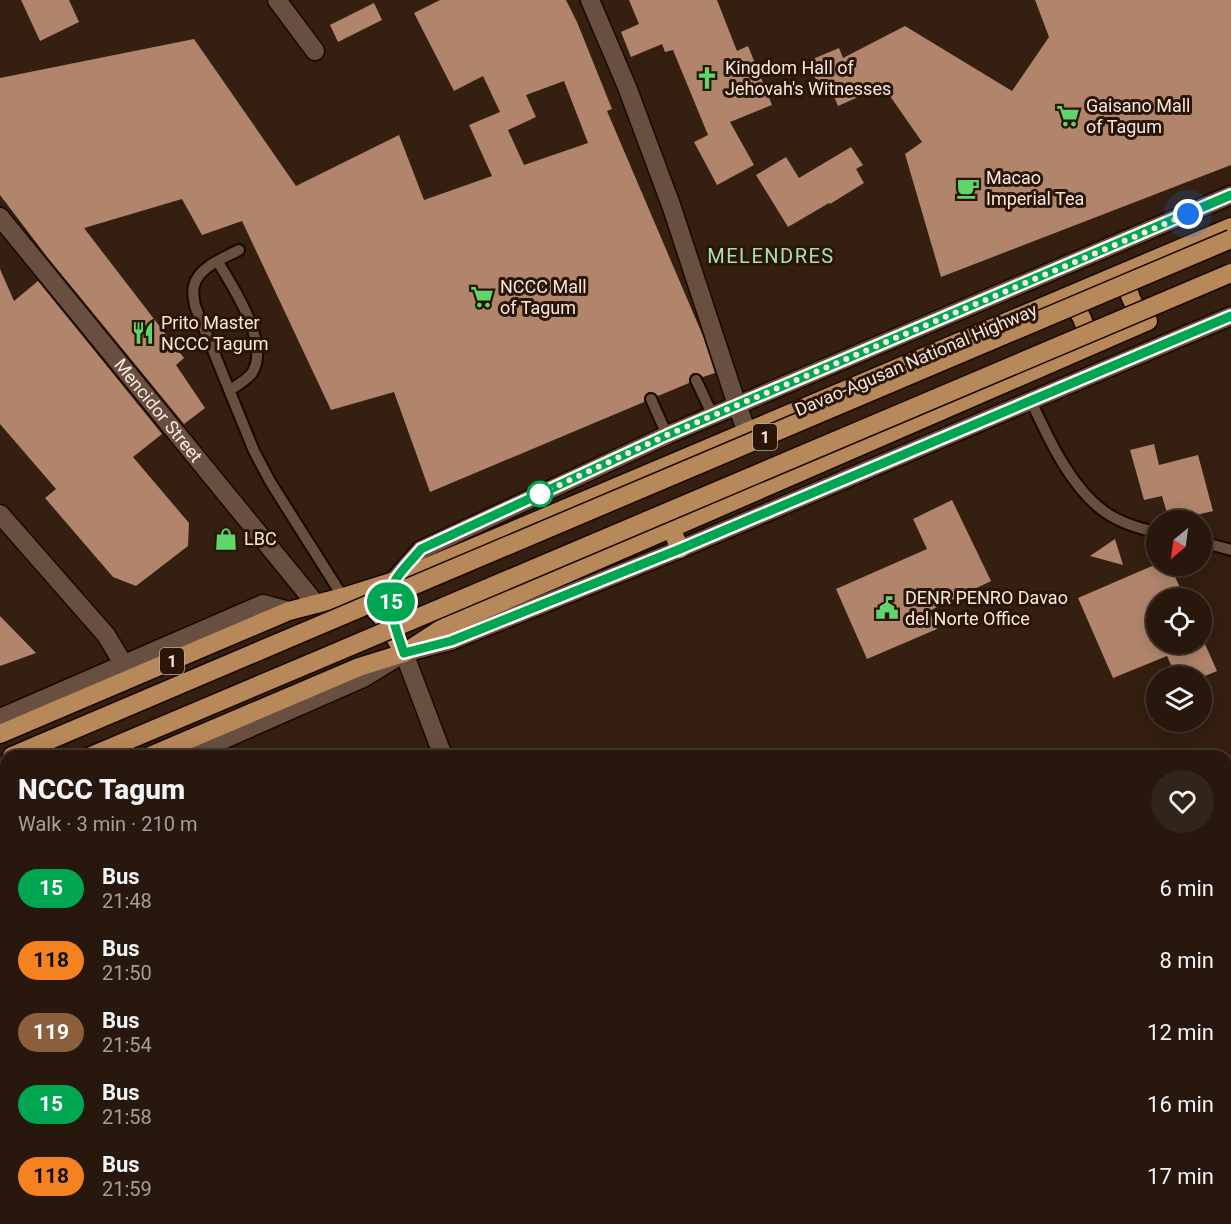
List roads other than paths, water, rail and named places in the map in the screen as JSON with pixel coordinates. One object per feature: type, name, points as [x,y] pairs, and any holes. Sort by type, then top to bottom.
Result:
[{"type":"highway","name":"Davao-Agusan National Highway","points":[[0,734],[289,612],[394,581],[1231,226]]},
{"type":"highway","name":"Davao-Agusan National Highway","points":[[26,750],[1231,239]]},
{"type":"highway","points":[[164,750],[359,667],[404,653],[444,627],[1148,321],[1131,299],[1126,271]]},
{"type":"highway","name":"1","points":[[105,750],[1231,273]]},
{"type":"highway","points":[[1065,297],[1084,320],[1086,347]]},
{"type":"highway","points":[[671,528],[680,549]]},
{"type":"highway","points":[[394,581],[391,608],[404,653]]},
{"type":"highway","points":[[345,597],[364,602],[378,612],[388,624],[404,653]]},
{"type":"street","points":[[277,0],[315,51]]},
{"type":"street","points":[[590,0],[627,87],[671,205],[736,405],[747,432]]},
{"type":"street","points":[[394,581],[421,549],[667,435],[1231,195]]},
{"type":"street","name":"Mencidor Street","points":[[0,217],[316,604]]},
{"type":"street","points":[[200,750],[363,678],[404,653],[451,641],[680,549],[1231,316]]},
{"type":"street","points":[[0,514],[106,635],[124,665]]},
{"type":"street","points":[[0,718],[263,604],[289,612]]},
{"type":"street","points":[[404,653],[441,750]]},
{"type":"lane","points":[[239,250],[203,270],[193,287],[195,306],[254,451],[271,483],[345,597]]},
{"type":"lane","points":[[218,262],[244,305],[257,350],[256,363],[251,374],[230,390]]},
{"type":"lane","points":[[696,380],[712,416]]},
{"type":"lane","points":[[651,399],[667,435]]},
{"type":"lane","points":[[1031,401],[1044,429],[1071,475],[1088,497],[1106,513],[1146,530]]},
{"type":"lane","points":[[1212,545],[1231,550]]},
{"type":"place","name":"Kingdom Hall of Jehovah's Witnesses","points":[[707,78]]},
{"type":"place","name":"Gaisano Mall of Tagum","points":[[1068,116]]},
{"type":"place","name":"Macao Imperial Tea","points":[[968,188]]},
{"type":"place","name":"NCCC Mall of Tagum","points":[[482,297]]},
{"type":"place","name":"Prito Master NCCC Tagum","points":[[143,333]]},
{"type":"place","name":"LBC","points":[[226,539]]},
{"type":"place","name":"DENR PENRO Davao del Norte Office","points":[[887,608]]},
{"type":"district","name":"MELENDRES","points":[[771,256]]}]
